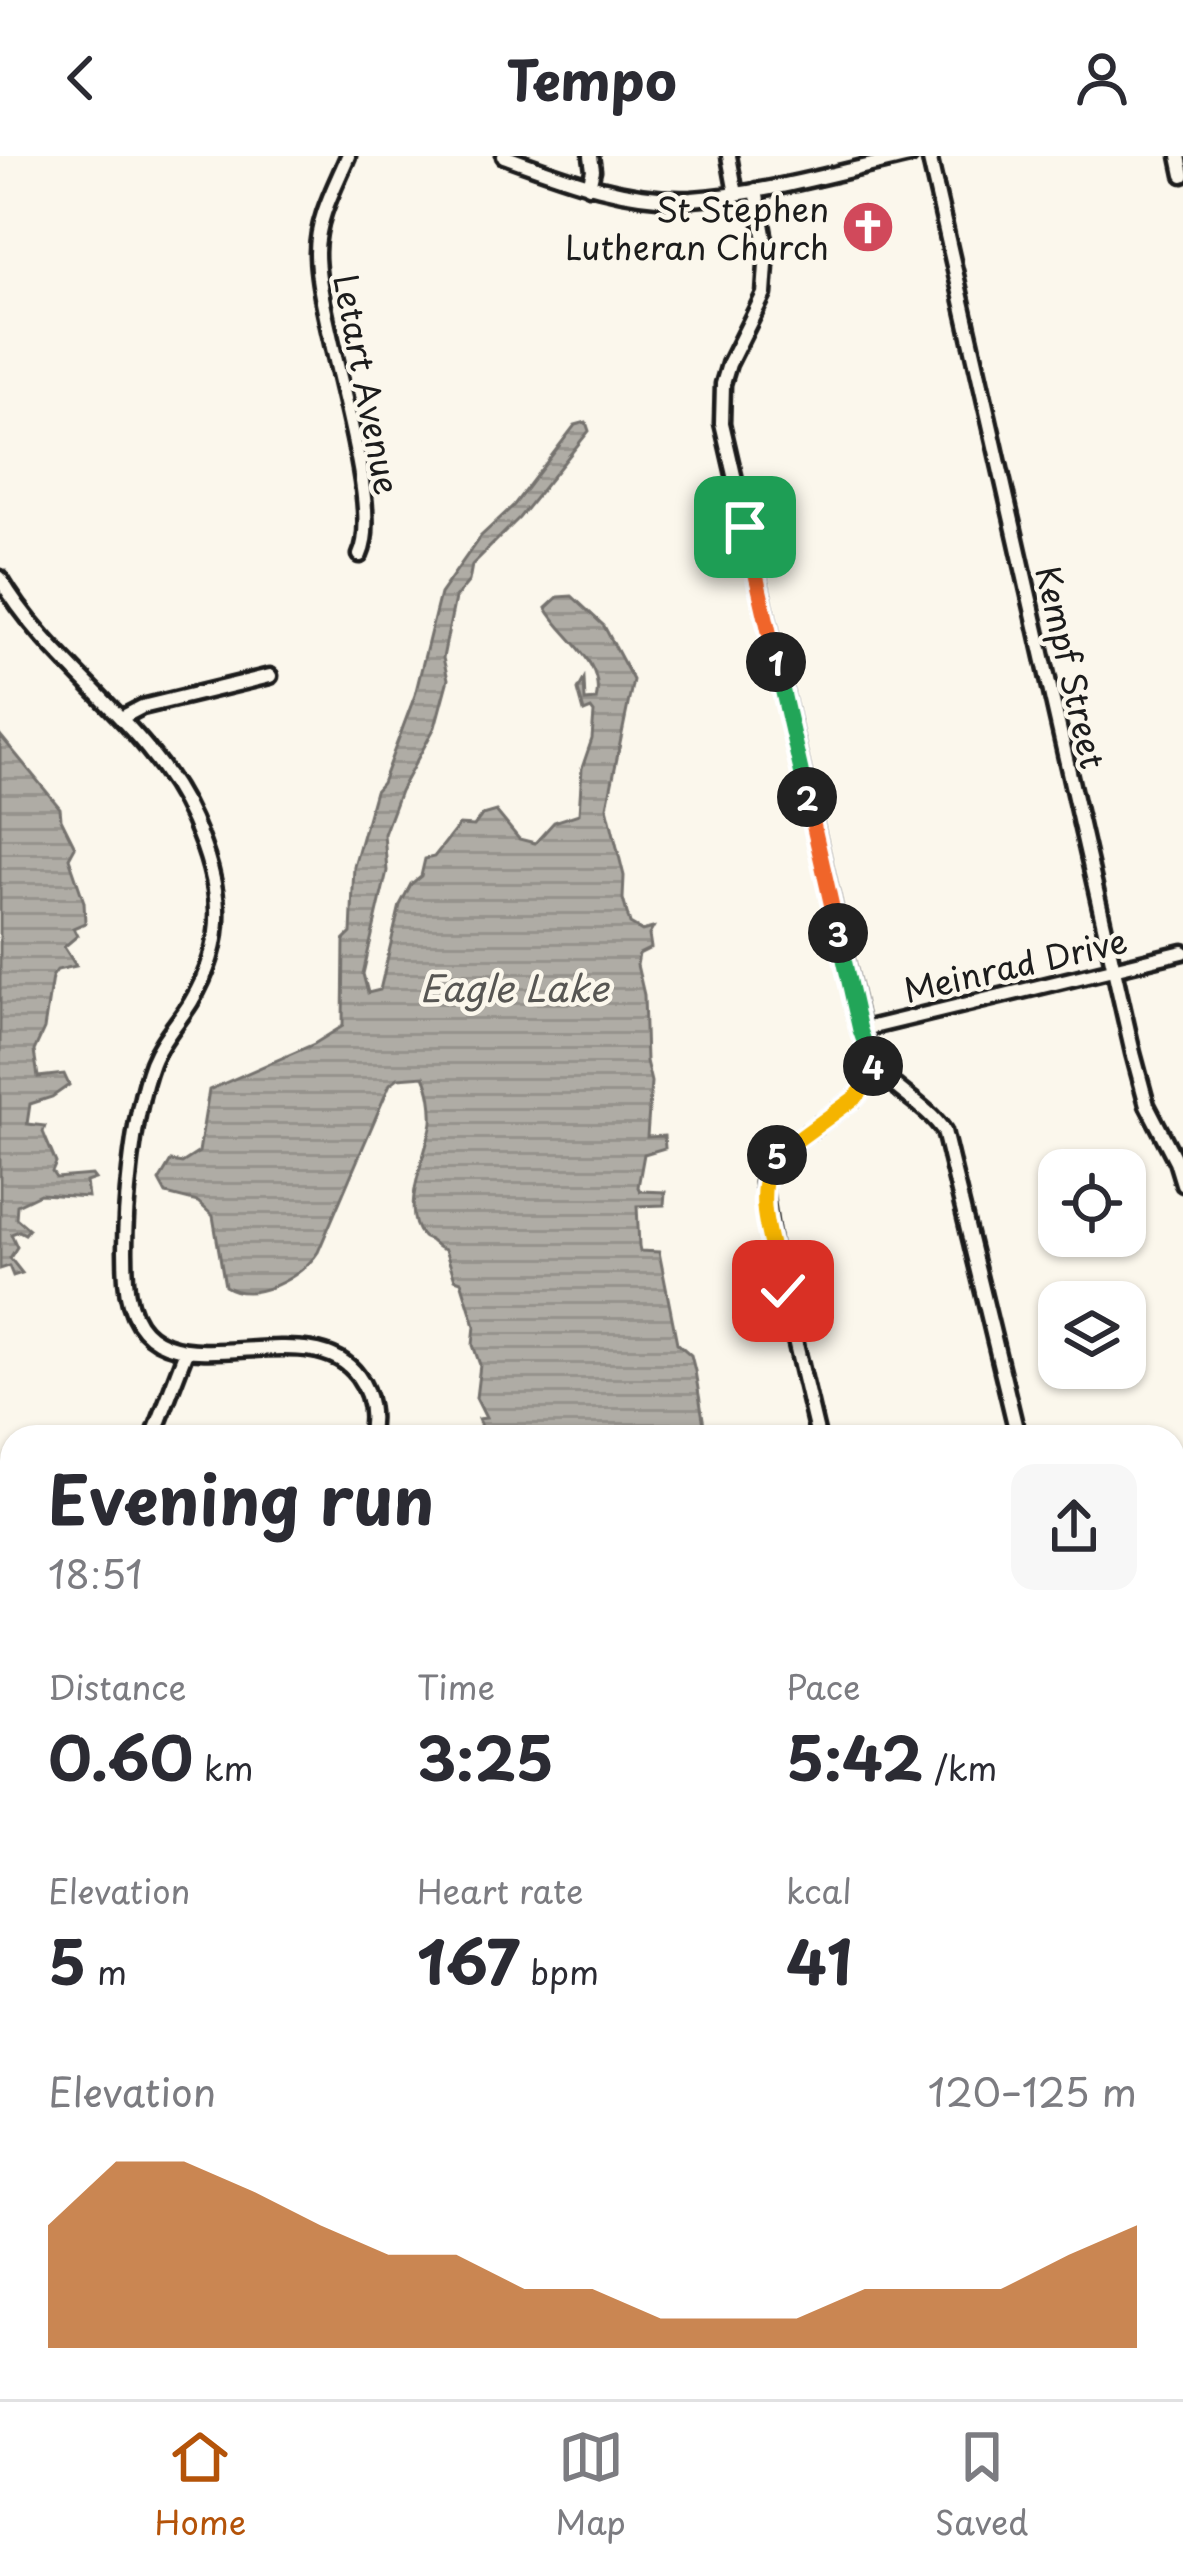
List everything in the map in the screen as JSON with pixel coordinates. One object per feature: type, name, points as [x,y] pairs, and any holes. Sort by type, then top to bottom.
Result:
[{"type":"street","name":"Letart Avenue","points":[[348,156],[322,214],[316,250],[320,291],[364,490],[366,538],[360,555]]},
{"type":"street","points":[[504,156],[589,186],[685,199],[736,194],[910,156]]},
{"type":"street","points":[[589,186],[591,156]]},
{"type":"street","points":[[729,156],[736,194]]},
{"type":"street","name":"Kempf Street","points":[[929,156],[1147,1105],[1182,1174]]},
{"type":"street","points":[[1179,156],[1183,175]]},
{"type":"street","points":[[756,190],[767,251],[764,294],[729,364],[723,384],[722,423],[860,1030],[877,1071],[934,1116],[944,1131],[1015,1425]]},
{"type":"street","points":[[0,578],[33,624],[122,718],[169,776],[192,817],[210,869],[218,912],[211,964],[161,1044],[142,1093],[127,1224],[125,1272],[132,1306],[154,1336],[186,1351],[217,1354],[299,1346],[342,1359],[365,1386],[371,1425]]},
{"type":"street","points":[[122,718],[157,703],[269,676]]},
{"type":"street","name":"Meinrad Drive","points":[[860,1030],[1183,952]]},
{"type":"street","points":[[815,1425],[772,1243],[763,1183],[772,1160],[856,1097],[877,1071]]},
{"type":"street","points":[[158,1425],[186,1351]]},
{"type":"water","name":"Eagle Lake","points":[[586,422],[589,431],[519,518],[472,565],[469,581],[455,598],[443,658],[448,679],[435,727],[400,791],[384,834],[387,871],[363,974],[368,993],[380,990],[400,905],[421,876],[425,859],[434,857],[459,825],[474,826],[482,815],[496,811],[519,839],[535,843],[554,822],[579,814],[582,768],[594,713],[591,709],[584,712],[578,690],[584,679],[585,701],[596,700],[597,686],[589,662],[546,608],[558,597],[572,596],[604,626],[633,680],[607,807],[630,924],[642,931],[653,928],[651,948],[639,954],[637,965],[651,1082],[647,1137],[664,1136],[665,1148],[644,1154],[638,1187],[665,1192],[664,1205],[637,1206],[639,1246],[640,1251],[659,1252],[677,1343],[691,1355],[704,1425],[480,1425],[478,1419],[486,1418],[476,1398],[480,1365],[473,1345],[475,1326],[461,1281],[455,1279],[445,1250],[423,1237],[413,1213],[432,1122],[424,1076],[398,1078],[390,1084],[318,1252],[301,1270],[276,1285],[250,1292],[225,1286],[213,1216],[198,1202],[166,1194],[159,1181],[171,1161],[182,1163],[199,1152],[209,1090],[314,1044],[343,1026],[344,940],[351,933],[354,866],[375,791],[415,695],[440,594],[480,537],[514,505],[575,425]]},
{"type":"water","points":[[0,735],[60,808],[75,847],[69,858],[84,902],[85,923],[73,928],[77,936],[64,947],[76,966],[57,970],[52,977],[44,1029],[34,1051],[38,1077],[64,1074],[69,1085],[30,1104],[27,1124],[45,1126],[56,1178],[92,1175],[95,1179],[86,1182],[88,1197],[40,1194],[17,1205],[16,1218],[29,1229],[25,1234],[11,1234],[17,1247],[10,1258],[22,1273],[13,1276],[9,1266],[0,1269]]},
{"type":"place","name":"St Stephen Lutheran Church","points":[[868,227]]},
{"type":"route","points":[[745,527],[860,1030],[877,1071],[843,1108],[789,1144],[772,1160],[766,1174],[764,1202],[783,1291]]}]
